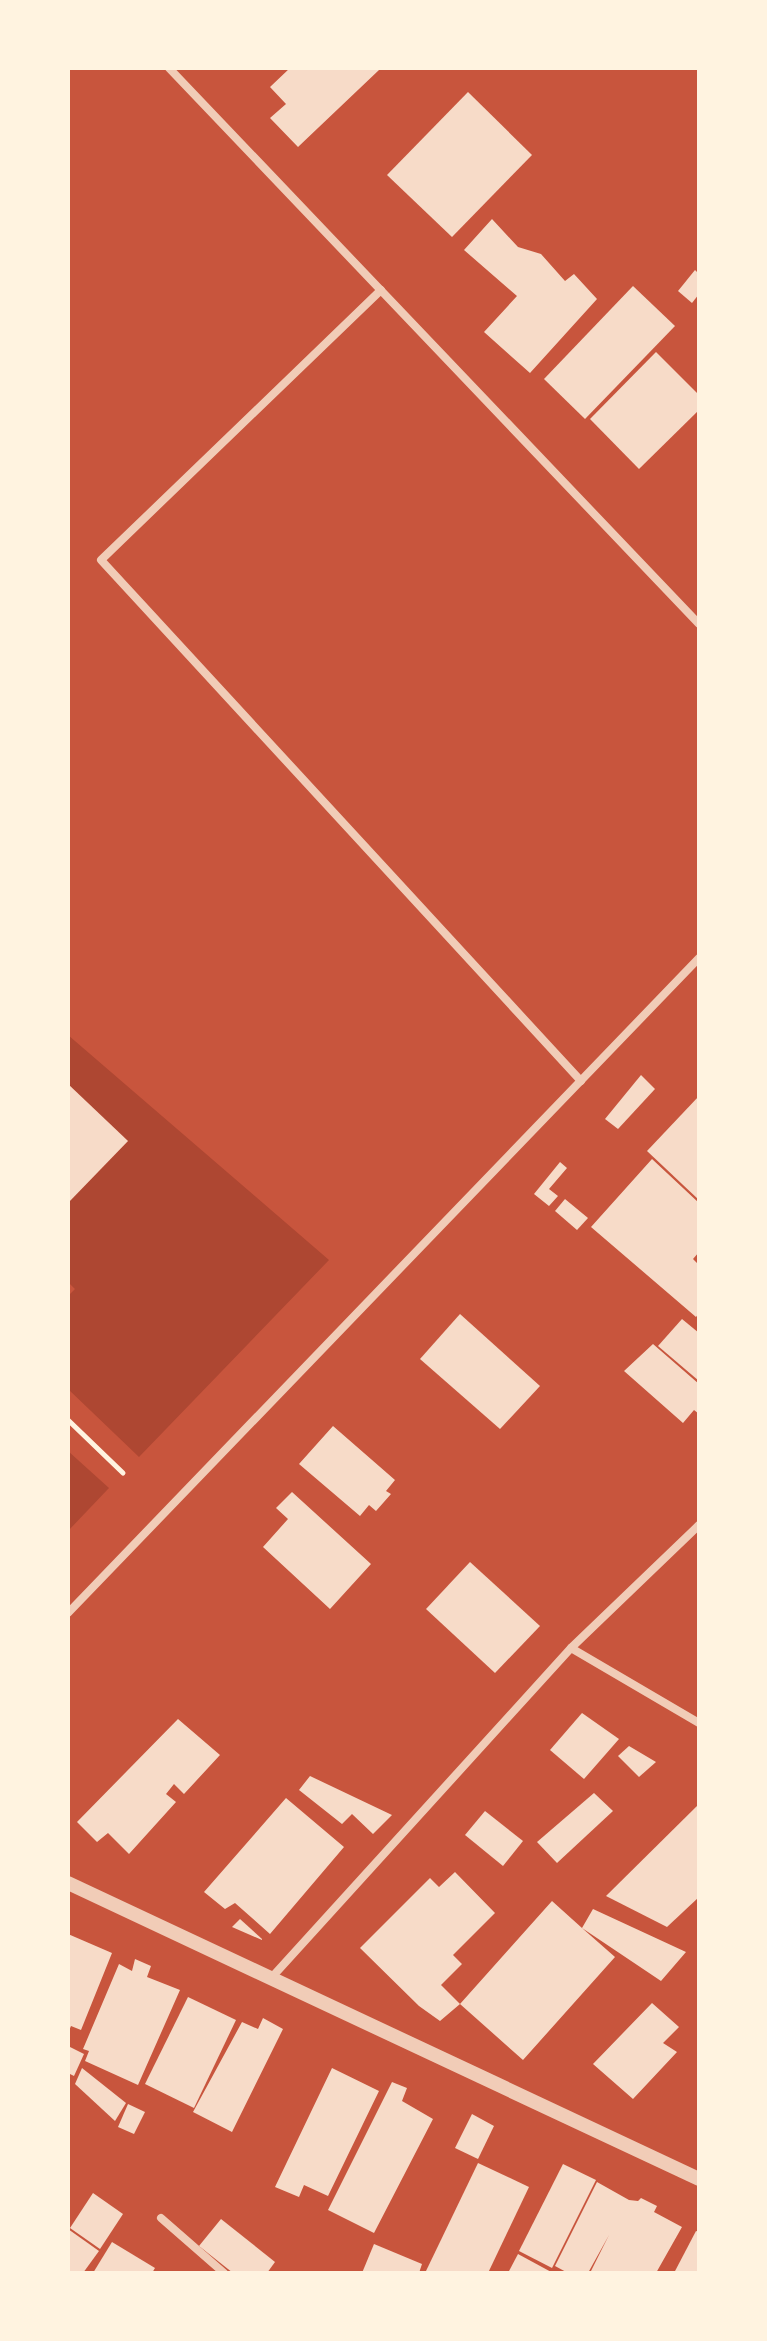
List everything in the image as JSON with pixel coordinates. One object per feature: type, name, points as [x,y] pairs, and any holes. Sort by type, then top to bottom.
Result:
[{"type":"street","points":[[169,68],[699,624]]},
{"type":"street","points":[[381,290],[101,560],[581,1081]]},
{"type":"street","points":[[68,1613],[699,958]]},
{"type":"street","points":[[273,1976],[571,1648],[699,1525]]},
{"type":"street","points":[[571,1648],[699,1723]]},
{"type":"street","points":[[68,1883],[273,1976],[699,2179]]},
{"type":"street","points":[[161,2218],[224,2273]]},
{"type":"path","points":[[68,1420],[123,1473]]},
{"type":"shaded area","points":[[68,1035],[329,1260],[139,1457],[68,1389],[68,1296],[75,1289],[68,1282],[68,1203],[128,1141],[68,1084]]},
{"type":"shaded area","points":[[68,1451],[109,1488],[68,1531]]},
{"type":"building","points":[[290,68],[379,70],[298,147],[270,118],[286,104],[270,87]]},
{"type":"building","points":[[468,92],[532,155],[452,237],[387,175]]},
{"type":"building","points":[[492,219],[518,247],[541,254],[565,281],[574,274],[597,299],[530,373],[484,332],[517,296],[464,250]]},
{"type":"building","points":[[695,270],[699,274],[699,294],[692,303],[678,291]]},
{"type":"building","points":[[633,286],[675,326],[585,419],[544,379]]},
{"type":"building","points":[[656,352],[699,395],[699,410],[639,469],[590,419]]},
{"type":"building","points":[[641,1075],[655,1089],[618,1129],[605,1119]]},
{"type":"building","points":[[68,1084],[128,1141],[68,1203]]},
{"type":"building","points":[[699,1096],[699,1200],[647,1151]]},
{"type":"building","points":[[652,1159],[699,1203],[699,1252],[693,1259],[699,1265],[699,1313],[696,1317],[591,1227]]},
{"type":"building","points":[[560,1162],[567,1168],[549,1189],[558,1196],[549,1206],[534,1194]]},
{"type":"building","points":[[565,1199],[588,1218],[577,1230],[555,1211]]},
{"type":"building","points":[[460,1314],[540,1386],[500,1429],[420,1359]]},
{"type":"building","points":[[682,1319],[699,1333],[699,1381],[658,1346]]},
{"type":"building","points":[[653,1344],[699,1384],[699,1414],[694,1410],[683,1423],[624,1371]]},
{"type":"building","points":[[333,1426],[395,1480],[386,1491],[391,1494],[376,1511],[369,1505],[360,1516],[299,1464]]},
{"type":"building","points":[[292,1492],[371,1564],[330,1609],[263,1547],[288,1519],[276,1508]]},
{"type":"building","points":[[470,1562],[540,1626],[495,1673],[426,1609]]},
{"type":"building","points":[[582,1713],[619,1739],[584,1779],[550,1750]]},
{"type":"building","points":[[178,1719],[220,1755],[184,1794],[174,1784],[166,1794],[176,1802],[129,1854],[108,1833],[97,1842],[77,1822]]},
{"type":"building","points":[[629,1746],[656,1762],[639,1777],[618,1756]]},
{"type":"building","points":[[310,1776],[392,1815],[373,1834],[352,1814],[342,1824],[299,1790]]},
{"type":"building","points":[[594,1793],[613,1811],[557,1863],[537,1842]]},
{"type":"building","points":[[286,1798],[344,1847],[270,1934],[235,1903],[225,1909],[204,1892]]},
{"type":"building","points":[[699,1804],[699,1897],[667,1927],[606,1896]]},
{"type":"building","points":[[485,1811],[523,1841],[503,1866],[465,1835]]},
{"type":"building","points":[[455,1872],[495,1913],[453,1955],[462,1964],[441,1985],[460,2004],[440,2021],[419,2006],[360,1948],[430,1878],[439,1887]]},
{"type":"building","points":[[552,1901],[615,1957],[523,2060],[460,2004]]},
{"type":"building","points":[[593,1909],[686,1952],[661,1981],[582,1928]]},
{"type":"building","points":[[240,1919],[262,1939],[262,1940],[232,1927]]},
{"type":"building","points":[[68,1934],[112,1953],[81,2030],[71,2026],[68,2033]]},
{"type":"building","points":[[135,1959],[151,1966],[147,1977],[180,1990],[138,2085],[85,2061],[89,2051],[83,2049],[119,1964],[132,1971]]},
{"type":"building","points":[[188,1997],[236,2020],[194,2108],[145,2084]]},
{"type":"building","points":[[652,2003],[679,2027],[663,2043],[677,2052],[633,2099],[593,2064]]},
{"type":"building","points":[[263,2018],[283,2029],[232,2132],[193,2112],[242,2022],[258,2029]]},
{"type":"building","points":[[68,2046],[84,2054],[74,2076],[68,2073]]},
{"type":"building","points":[[82,2068],[126,2103],[115,2121],[75,2084]]},
{"type":"building","points":[[332,2068],[379,2091],[328,2196],[304,2185],[299,2197],[275,2187]]},
{"type":"building","points":[[392,2082],[407,2088],[402,2101],[433,2119],[374,2233],[328,2210]]},
{"type":"building","points":[[128,2104],[145,2112],[134,2134],[118,2127]]},
{"type":"building","points":[[472,2114],[494,2126],[478,2159],[455,2148]]},
{"type":"building","points":[[478,2163],[529,2187],[488,2273],[430,2273],[426,2271]]},
{"type":"building","points":[[563,2164],[596,2180],[552,2268],[519,2251]]},
{"type":"building","points":[[597,2182],[629,2200],[638,2201],[641,2198],[657,2206],[654,2212],[682,2227],[656,2273],[590,2273],[609,2235],[588,2273],[568,2273],[555,2266]]},
{"type":"building","points":[[93,2193],[123,2214],[100,2249],[70,2228]]},
{"type":"building","points":[[221,2219],[275,2262],[267,2273],[233,2273],[199,2246]]},
{"type":"building","points":[[68,2229],[99,2251],[83,2273],[68,2273]]},
{"type":"building","points":[[696,2231],[699,2232],[699,2273],[674,2273]]},
{"type":"building","points":[[112,2242],[155,2268],[152,2273],[93,2273]]},
{"type":"building","points":[[374,2244],[422,2264],[419,2273],[362,2273]]},
{"type":"building","points":[[518,2254],[553,2273],[508,2273]]}]
